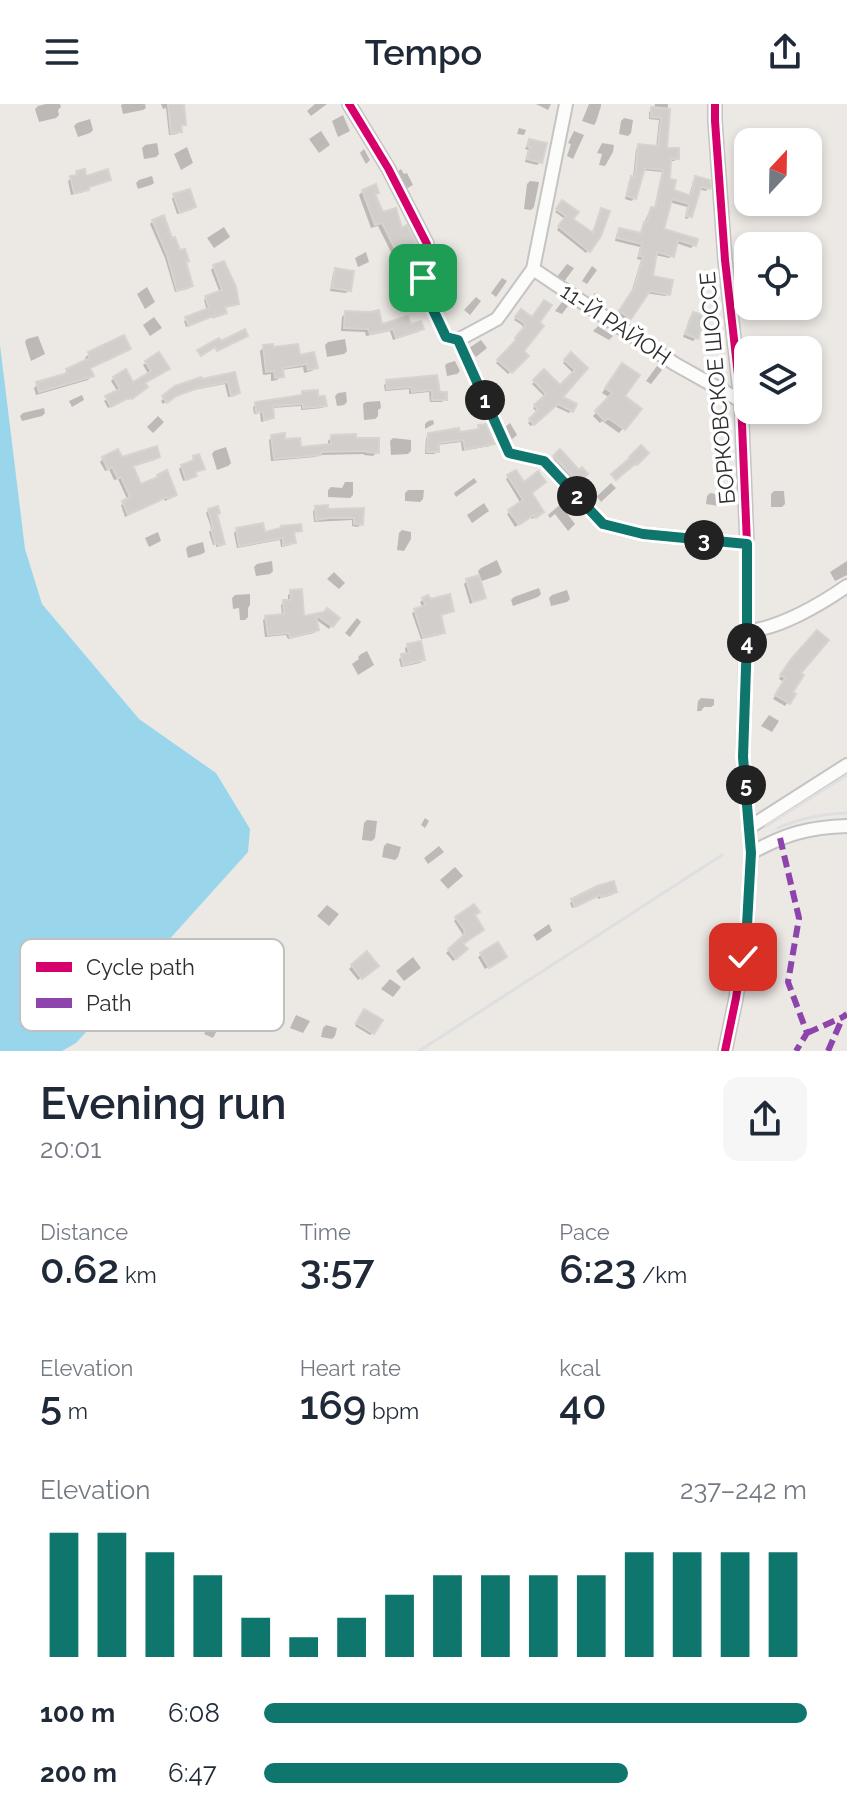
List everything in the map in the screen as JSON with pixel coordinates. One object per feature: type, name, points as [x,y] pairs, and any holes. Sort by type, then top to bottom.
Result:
[{"type":"street","points":[[349,104],[388,168],[427,244],[423,278],[428,299],[446,337],[458,340],[497,319],[533,269],[566,104]]},
{"type":"street","name":"БОРКОВСКОЕ ШОССЕ","points":[[715,104],[725,260],[734,339]]},
{"type":"street","name":"11-Й РАЙОН","points":[[533,269],[675,364],[734,397]]},
{"type":"street","points":[[458,340],[509,453],[544,461],[603,524],[643,534],[747,544]]},
{"type":"street","name":"БОРКОВСКОЕ ШОССЕ","points":[[725,1051],[747,925],[751,853],[743,757],[747,544],[742,424]]},
{"type":"street","points":[[747,631],[760,630],[821,604],[847,586]]},
{"type":"street","points":[[750,827],[847,765]]},
{"type":"street","points":[[751,853],[777,839],[818,827],[847,826]]},
{"type":"water","points":[[0,345],[25,549],[42,604],[139,719],[216,773],[250,829],[248,852],[170,939],[20,939],[20,1031],[87,1031],[76,1043],[62,1051],[0,1051]]},
{"type":"building","points":[[168,104],[184,104],[186,125],[181,125],[182,132],[171,133]]},
{"type":"building","points":[[651,107],[670,109],[667,148],[679,148],[679,159],[671,159],[670,179],[676,180],[674,190],[691,196],[695,176],[710,180],[711,187],[701,187],[692,217],[686,216],[689,204],[672,199],[664,229],[698,239],[696,246],[678,240],[674,257],[657,252],[653,276],[673,280],[670,295],[650,291],[631,319],[619,311],[634,288],[643,257],[639,256],[642,244],[617,238],[619,228],[641,233],[651,207],[655,208],[663,170],[645,168],[636,199],[627,196],[631,176],[635,177],[638,144],[658,146],[661,118],[651,117]]},
{"type":"building","points":[[529,139],[547,143],[542,163],[527,159]]},
{"type":"building","points":[[85,169],[86,176],[108,169],[111,180],[74,193],[70,176]]},
{"type":"building","points":[[376,184],[379,193],[375,194],[383,212],[396,208],[402,228],[407,225],[417,244],[397,253],[382,223],[375,225],[362,190]]},
{"type":"building","points":[[190,189],[196,207],[180,213],[173,194]]},
{"type":"building","points":[[562,200],[579,212],[573,219],[593,233],[601,208],[610,211],[601,236],[590,252],[558,226],[566,216],[556,209]]},
{"type":"building","points":[[164,215],[172,238],[175,237],[180,250],[185,249],[189,261],[186,262],[193,286],[177,291],[167,255],[152,220]]},
{"type":"building","points":[[224,261],[236,287],[239,304],[225,307],[227,313],[189,326],[185,317],[209,308],[205,296],[222,290],[213,265]]},
{"type":"building","points":[[335,268],[354,271],[351,291],[332,288]]},
{"type":"building","points":[[544,300],[552,305],[540,322],[544,326],[524,351],[529,356],[512,373],[497,360],[525,326],[515,317],[521,309],[532,317]]},
{"type":"building","points":[[379,310],[382,324],[408,316],[411,324],[421,321],[424,329],[396,338],[393,329],[370,334],[368,329],[344,328],[345,311]]},
{"type":"building","points":[[693,312],[706,316],[698,339],[685,334]]},
{"type":"building","points":[[245,329],[248,336],[217,351],[215,347],[201,356],[197,350],[219,338],[221,341]]},
{"type":"building","points":[[124,335],[131,349],[90,368],[94,376],[39,392],[36,382],[68,373],[66,369],[90,358],[88,352]]},
{"type":"building","points":[[273,344],[273,347],[298,344],[300,355],[314,352],[318,368],[308,370],[307,364],[283,368],[284,377],[275,378],[274,371],[266,372],[263,345]]},
{"type":"building","points":[[159,352],[170,369],[145,383],[148,387],[132,399],[130,397],[111,407],[105,396],[120,389],[113,377],[126,369],[133,382],[151,371],[145,361]]},
{"type":"building","points":[[571,352],[588,368],[563,397],[577,404],[573,412],[558,404],[534,425],[529,419],[538,410],[534,405],[546,394],[533,380],[544,369],[560,385],[575,370],[564,360]]},
{"type":"building","points":[[622,363],[640,375],[625,396],[642,409],[625,430],[608,418],[605,421],[595,411],[612,393],[605,388]]},
{"type":"building","points":[[235,372],[240,393],[231,396],[228,382],[198,388],[167,403],[162,396],[175,386],[201,377]]},
{"type":"building","points":[[437,375],[440,392],[447,392],[447,400],[432,400],[432,390],[412,392],[411,387],[387,389],[386,380]]},
{"type":"building","points":[[318,390],[318,396],[325,396],[327,406],[273,406],[274,418],[264,420],[263,412],[256,412],[255,402]]},
{"type":"building","points":[[486,424],[495,444],[465,449],[463,440],[439,443],[439,452],[427,452],[428,433],[459,428],[460,432],[479,429],[478,425]]},
{"type":"building","points":[[285,433],[285,439],[300,438],[301,447],[331,444],[331,435],[356,434],[356,438],[379,438],[379,453],[321,452],[321,455],[274,459],[271,435]]},
{"type":"building","points":[[641,445],[649,453],[616,480],[611,474]]},
{"type":"building","points":[[157,446],[160,457],[133,466],[141,484],[167,470],[177,495],[128,515],[122,501],[130,497],[121,477],[118,479],[112,467],[108,470],[102,457],[118,449],[122,457]]},
{"type":"building","points":[[560,449],[579,470],[582,467],[588,474],[579,483],[553,456]]},
{"type":"building","points":[[199,454],[205,469],[195,472],[197,476],[186,480],[181,465],[194,460],[193,456]]},
{"type":"building","points":[[516,470],[524,482],[538,471],[546,482],[532,493],[544,512],[519,525],[508,510],[523,500],[507,475]]},
{"type":"building","points":[[328,505],[328,509],[364,508],[363,525],[354,524],[354,518],[316,520],[315,506]]},
{"type":"building","points":[[218,506],[220,513],[217,514],[225,544],[219,546],[215,544],[208,509]]},
{"type":"building","points":[[263,523],[265,532],[301,524],[302,531],[294,532],[296,543],[283,545],[283,538],[239,546],[236,528]]},
{"type":"building","points":[[479,575],[486,598],[473,602],[466,579]]},
{"type":"building","points":[[302,589],[304,616],[324,612],[327,608],[340,618],[333,627],[316,615],[319,630],[290,638],[289,633],[268,635],[265,616],[284,614],[283,600],[291,600],[290,590]]},
{"type":"building","points":[[450,594],[454,611],[441,615],[445,633],[423,637],[414,609],[426,605],[422,598],[428,595],[431,599]]},
{"type":"building","points":[[817,630],[829,640],[801,673],[804,675],[793,692],[796,694],[790,704],[775,695],[785,678],[780,675]]},
{"type":"building","points":[[421,641],[425,660],[403,665],[401,654],[409,653],[407,644]]},
{"type":"building","points":[[614,881],[617,892],[600,895],[575,907],[571,899]]},
{"type":"building","points":[[474,904],[480,912],[475,915],[484,930],[463,944],[468,949],[456,959],[448,949],[465,931],[455,917]]},
{"type":"building","points":[[498,942],[507,957],[489,968],[480,953]]},
{"type":"building","points":[[367,951],[379,966],[362,979],[351,965]]},
{"type":"building","points":[[364,1009],[383,1020],[374,1034],[356,1023]]},
{"type":"railway","points":[[766,826],[847,775]]},
{"type":"railway","points":[[778,828],[812,817],[847,813]]},
{"type":"railway","points":[[419,1051],[722,855]]},
{"type":"marked path","points":[[780,838],[799,918],[788,982],[807,1033],[796,1051]]},
{"type":"marked path","points":[[828,1051],[847,1014]]},
{"type":"marked path","points":[[807,1033],[843,1017]]},
{"type":"cycle path","points":[[349,104],[388,168],[427,244],[423,278],[428,299],[446,337],[458,340],[509,453],[544,461],[603,524],[643,534],[747,544]]},
{"type":"cycle path","points":[[715,104],[725,260],[741,401],[747,544],[743,757],[751,853],[747,925],[725,1051]]},
{"type":"route","points":[[423,278],[428,299],[446,337],[458,340],[509,453],[544,461],[603,524],[643,534],[747,544],[743,757],[751,853],[743,957]]}]
